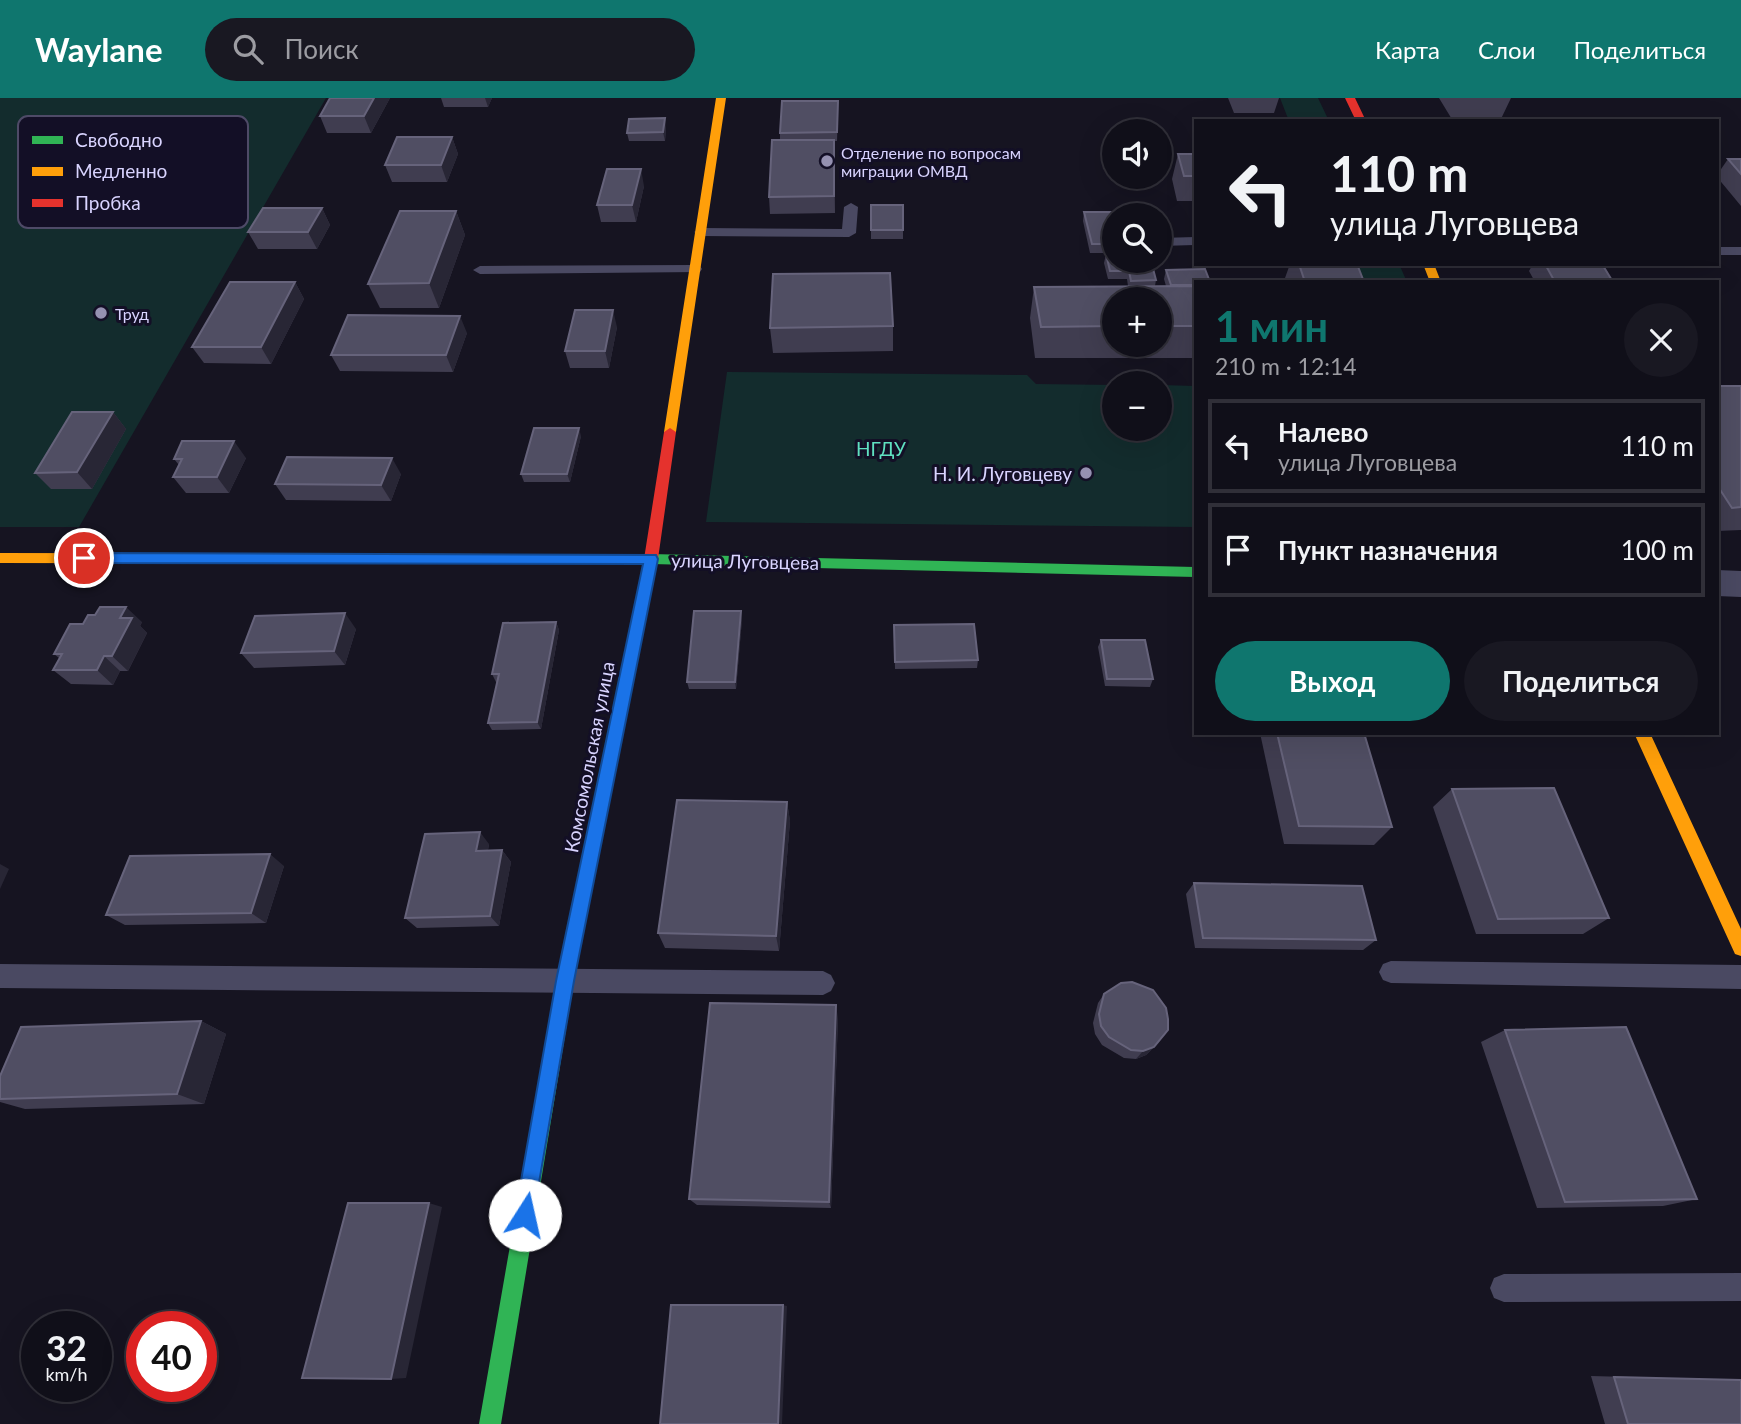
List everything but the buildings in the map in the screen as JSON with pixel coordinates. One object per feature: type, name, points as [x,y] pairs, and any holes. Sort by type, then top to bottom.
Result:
[{"type":"street","name":"Комсомольская улица","points":[[490,1424],[565,981],[651,559],[721,98]]},
{"type":"street","points":[[1350,98],[1360,119]]},
{"type":"street","name":"улица Луговцева","points":[[0,558],[651,559],[1194,572]]},
{"type":"street","points":[[1719,583],[1741,584]]},
{"type":"street","points":[[1643,735],[1741,948]]},
{"type":"lane","points":[[701,232],[849,233],[851,207]]},
{"type":"lane","points":[[1172,242],[1194,241]]},
{"type":"lane","points":[[1719,251],[1741,251]]},
{"type":"lane","points":[[480,270],[695,268]]},
{"type":"lane","points":[[1391,972],[1741,977]]},
{"type":"lane","points":[[0,976],[823,984]]},
{"type":"lane","points":[[1504,1288],[1741,1287]]},
{"type":"green space","name":"Труд","points":[[0,98],[326,98],[79,527],[0,527]]},
{"type":"green space","points":[[1280,98],[1318,98],[1328,119],[1288,119]]},
{"type":"green space","points":[[1347,266],[1400,266],[1406,280],[1352,280]]},
{"type":"green space","name":"НГДУ","points":[[727,372],[1027,375],[1036,384],[1102,385],[1102,441],[1172,441],[1172,385],[1194,386],[1194,527],[706,522]]},
{"type":"traffic: fast","points":[[494,559],[651,559],[1194,572]]},
{"type":"traffic: fast","points":[[490,1424],[565,981],[596,831]]},
{"type":"traffic: slow","points":[[670,432],[721,98]]},
{"type":"traffic: slow","points":[[1429,266],[1435,280]]},
{"type":"traffic: slow","points":[[0,558],[494,559]]},
{"type":"traffic: slow","points":[[1643,735],[1741,948]]},
{"type":"traffic: jam","points":[[1350,98],[1360,119]]},
{"type":"traffic: jam","points":[[596,831],[651,559],[670,432]]},
{"type":"place","name":"Отделение по вопросам миграции ОМВД","points":[[827,161]]},
{"type":"place","name":"Труд","points":[[101,313]]},
{"type":"place","name":"Н. И. Луговцеву","points":[[1086,473]]},
{"type":"route","points":[[84,558],[651,559],[565,981],[525,1215]]}]
